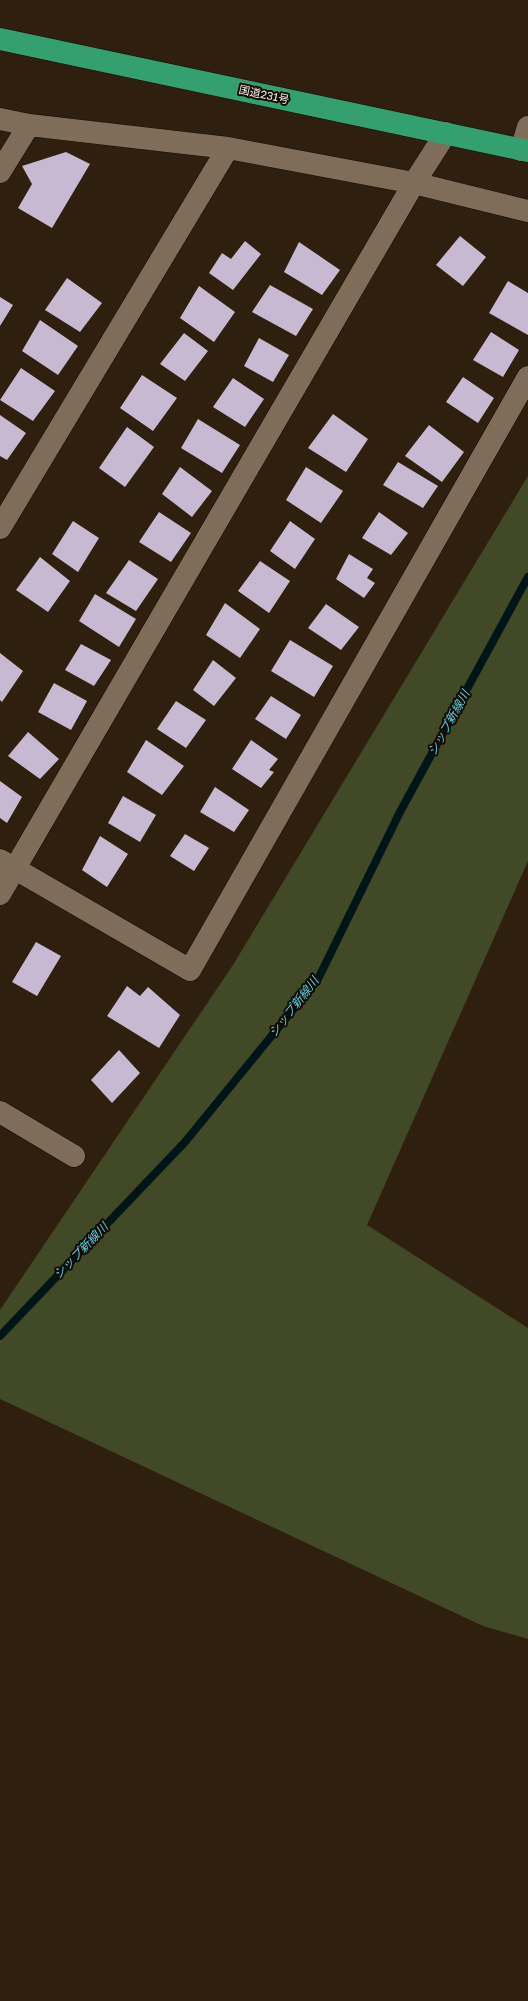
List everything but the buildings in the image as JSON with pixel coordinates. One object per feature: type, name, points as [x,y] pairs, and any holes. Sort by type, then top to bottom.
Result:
[{"type":"highway","name":"国道231号","points":[[0,39],[525,151]]},
{"type":"street","points":[[0,119],[29,125],[228,148],[414,184],[528,211]]},
{"type":"street","points":[[0,172],[29,125]]},
{"type":"street","points":[[525,151],[528,128]]},
{"type":"street","points":[[0,894],[7,865],[414,184],[446,133]]},
{"type":"street","points":[[0,528],[228,148]]},
{"type":"street","points":[[7,865],[190,970],[528,377]]},
{"type":"street","points":[[0,1112],[74,1156]]},
{"type":"green space","points":[[528,476],[528,861],[367,1225],[528,1328],[528,1639],[483,1626],[0,1399],[0,1310],[233,965]]},
{"type":"waterway","name":"シップ新線川","points":[[0,1336],[185,1142],[318,979],[400,812],[528,577]]}]
